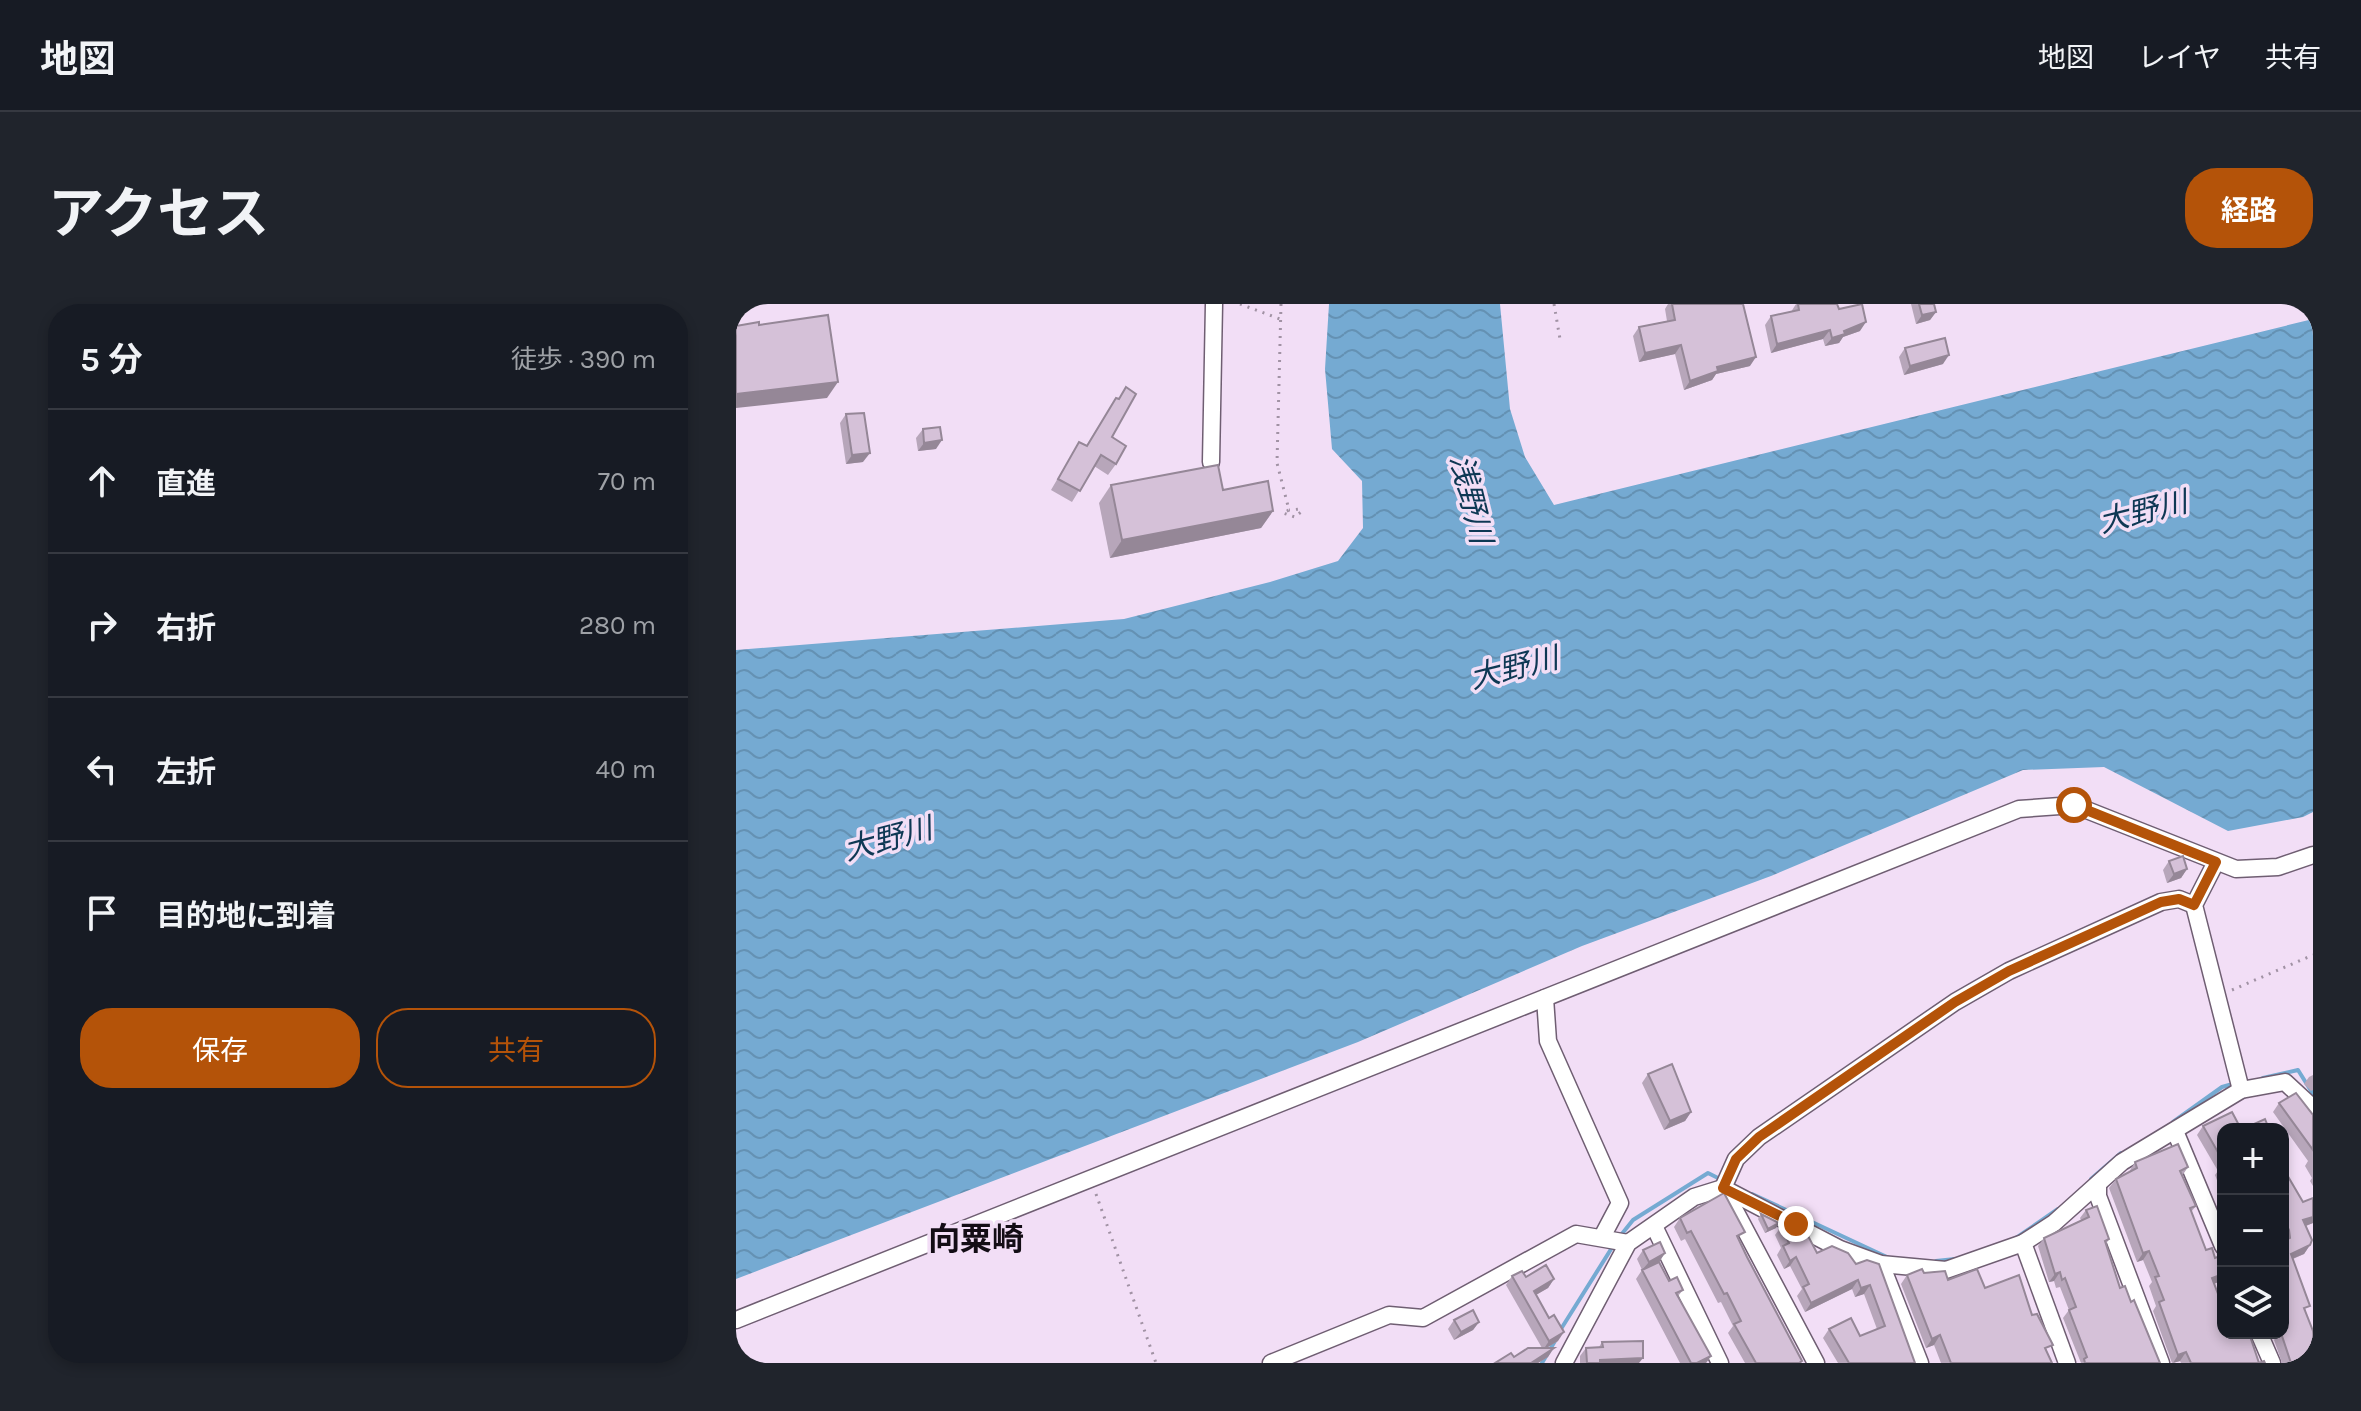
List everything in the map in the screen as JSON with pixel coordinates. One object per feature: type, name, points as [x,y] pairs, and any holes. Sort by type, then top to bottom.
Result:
[{"type":"street","points":[[1211,462],[1214,304]]},
{"type":"street","points":[[736,1320],[2019,809],[2074,805],[2236,869],[2278,867],[2313,855]]},
{"type":"street","points":[[2216,862],[2194,905],[2241,1090]]},
{"type":"street","points":[[1271,1363],[1389,1315],[1423,1318],[1576,1234],[1616,1239],[1654,1226],[1694,1197],[1725,1183],[1736,1159],[1759,1137],[1955,1002],[2009,971],[2161,902],[2179,899],[2194,905]]},
{"type":"street","points":[[1545,998],[1548,1041],[1620,1203],[1616,1239],[1564,1363]]},
{"type":"street","points":[[1725,1183],[1840,1249],[1881,1264],[1946,1270],[2023,1243],[2054,1223],[2122,1162],[2241,1090],[2285,1082],[2313,1108]]},
{"type":"street","points":[[2175,1131],[2217,1232]]},
{"type":"street","points":[[1725,1183],[1816,1363]]},
{"type":"street","points":[[2098,1184],[2098,1196],[2161,1363]]},
{"type":"street","points":[[1654,1226],[1720,1363]]},
{"type":"street","points":[[2023,1243],[2067,1363]]},
{"type":"street","points":[[1881,1264],[1920,1363]]},
{"type":"street","points":[[2262,1339],[2272,1363]]},
{"type":"path","points":[[1240,304],[1280,319]]},
{"type":"path","points":[[1281,304],[1277,463],[1289,510]]},
{"type":"path","points":[[1554,304],[1560,339]]},
{"type":"path","points":[[2217,996],[2313,955]]},
{"type":"path","points":[[1091,1179],[1156,1363]]},
{"type":"water","points":[[1329,304],[1500,304],[1510,409],[1525,457],[1554,505],[2313,319],[2313,812],[2303,817],[2228,831],[2104,767],[2023,770],[1771,876],[1582,946],[1358,1042],[736,1279],[736,650],[1124,619],[1270,582],[1338,561],[1363,528],[1362,481],[1332,449],[1325,369]]},
{"type":"building","points":[[1672,304],[1743,304],[1756,357],[1717,367],[1718,371],[1690,381],[1681,345],[1645,353],[1639,327],[1675,320]]},
{"type":"building","points":[[1798,304],[1837,304],[1839,309],[1862,304],[1866,322],[1832,338],[1830,330],[1777,344],[1771,316],[1799,310]]},
{"type":"building","points":[[1919,304],[1934,304],[1936,312],[1922,315]]},
{"type":"building","points":[[828,315],[838,382],[736,394],[736,326]]},
{"type":"building","points":[[1945,338],[1949,355],[1910,366],[1905,348]]},
{"type":"building","points":[[1126,387],[1136,394],[1112,437],[1126,446],[1116,464],[1101,455],[1080,491],[1058,479],[1079,442],[1087,446]]},
{"type":"building","points":[[864,413],[870,453],[852,455],[846,414]]},
{"type":"building","points":[[940,427],[942,440],[924,443],[923,429]]},
{"type":"building","points":[[1218,465],[1223,490],[1268,481],[1273,511],[1122,540],[1111,485]]},
{"type":"building","points":[[2183,856],[2187,869],[2174,874],[2169,861]]},
{"type":"building","points":[[1672,1064],[1691,1112],[1670,1121],[1648,1074]]},
{"type":"building","points":[[2296,1093],[2313,1115],[2313,1150],[2279,1103]]},
{"type":"building","points":[[2232,1112],[2238,1123],[2217,1123],[2217,1150],[2203,1126]]},
{"type":"building","points":[[2178,1144],[2188,1167],[2180,1171],[2196,1206],[2190,1208],[2206,1250],[2212,1248],[2217,1257],[2217,1276],[2212,1278],[2217,1291],[2217,1339],[2251,1339],[2259,1363],[2191,1363],[2186,1352],[2178,1355],[2159,1302],[2164,1300],[2155,1277],[2159,1276],[2149,1251],[2143,1253],[2116,1179],[2137,1168],[2135,1162]]},
{"type":"building","points":[[2289,1178],[2303,1202],[2313,1198],[2313,1217],[2303,1220],[2312,1240],[2310,1245],[2291,1254],[2310,1306],[2304,1308],[2313,1331],[2313,1363],[2291,1363],[2283,1339],[2289,1339]]},
{"type":"building","points":[[1724,1193],[1745,1232],[1737,1236],[1802,1361],[1799,1363],[1756,1363],[1734,1324],[1741,1321],[1727,1293],[1724,1294],[1691,1231],[1687,1233],[1680,1218]]},
{"type":"building","points":[[2097,1206],[2109,1239],[2105,1241],[2120,1288],[2125,1286],[2131,1302],[2134,1300],[2160,1363],[2085,1363],[2087,1357],[2069,1310],[2076,1307],[2065,1278],[2062,1280],[2060,1272],[2055,1274],[2044,1238],[2089,1217],[2086,1210]]},
{"type":"building","points":[[1761,1214],[1779,1223],[1768,1229]]},
{"type":"building","points":[[1789,1223],[1806,1232],[1817,1253],[1832,1246],[1848,1253],[1856,1264],[1867,1260],[1879,1264],[1915,1363],[1849,1363],[1829,1329],[1851,1318],[1860,1336],[1885,1326],[1870,1285],[1861,1288],[1858,1280],[1811,1303],[1803,1287],[1809,1284],[1796,1257],[1790,1261],[1783,1246],[1789,1243],[1781,1227]]},
{"type":"building","points":[[1660,1242],[1665,1253],[1649,1262],[1643,1250]]},
{"type":"building","points":[[1659,1262],[1669,1281],[1677,1277],[1683,1290],[1676,1293],[1711,1356],[1697,1363],[1691,1363],[1642,1270]]},
{"type":"building","points":[[1546,1265],[1554,1279],[1534,1291],[1549,1318],[1554,1315],[1564,1332],[1549,1341],[1512,1276],[1522,1271],[1526,1277]]},
{"type":"building","points":[[1922,1269],[1924,1273],[1945,1271],[1948,1280],[1977,1269],[1985,1288],[2019,1275],[2032,1315],[2037,1314],[2053,1345],[2045,1348],[2052,1363],[1951,1363],[1940,1335],[1932,1339],[1907,1275]]},
{"type":"building","points":[[1473,1310],[1479,1322],[1461,1332],[1454,1320]]},
{"type":"building","points":[[1643,1341],[1643,1358],[1587,1363],[1586,1348],[1603,1347],[1602,1342]]},
{"type":"building","points":[[1528,1348],[1554,1348],[1531,1363],[1495,1363],[1511,1353],[1514,1357]]},
{"type":"waterway","points":[[2263,1078],[2298,1070],[2313,1094]]},
{"type":"waterway","points":[[2173,1122],[2229,1085]]},
{"type":"waterway","points":[[2091,1179],[2121,1153]]},
{"type":"waterway","points":[[1621,1235],[1633,1220],[1708,1173],[1722,1180]]},
{"type":"waterway","points":[[1752,1194],[1889,1258]]},
{"type":"waterway","points":[[2016,1238],[2058,1209]]},
{"type":"waterway","points":[[1561,1329],[1613,1246]]},
{"type":"waterway","points":[[1936,1261],[1955,1259]]},
{"type":"waterway","points":[[1542,1363],[1555,1341]]},
{"type":"district","name":"向粟崎","points":[[976,1239]]},
{"type":"route","points":[[1796,1224],[1723,1188],[1736,1159],[1759,1137],[1933,1016],[2009,971],[2161,902],[2179,899],[2194,905],[2216,862],[2074,805]]},
{"type":"water label","name":"浅野川","points":[[1471,499]]},
{"type":"water label","name":"大野川","points":[[2143,512]]},
{"type":"water label","name":"大野川","points":[[1514,668]]},
{"type":"water label","name":"大野川","points":[[888,839]]}]
